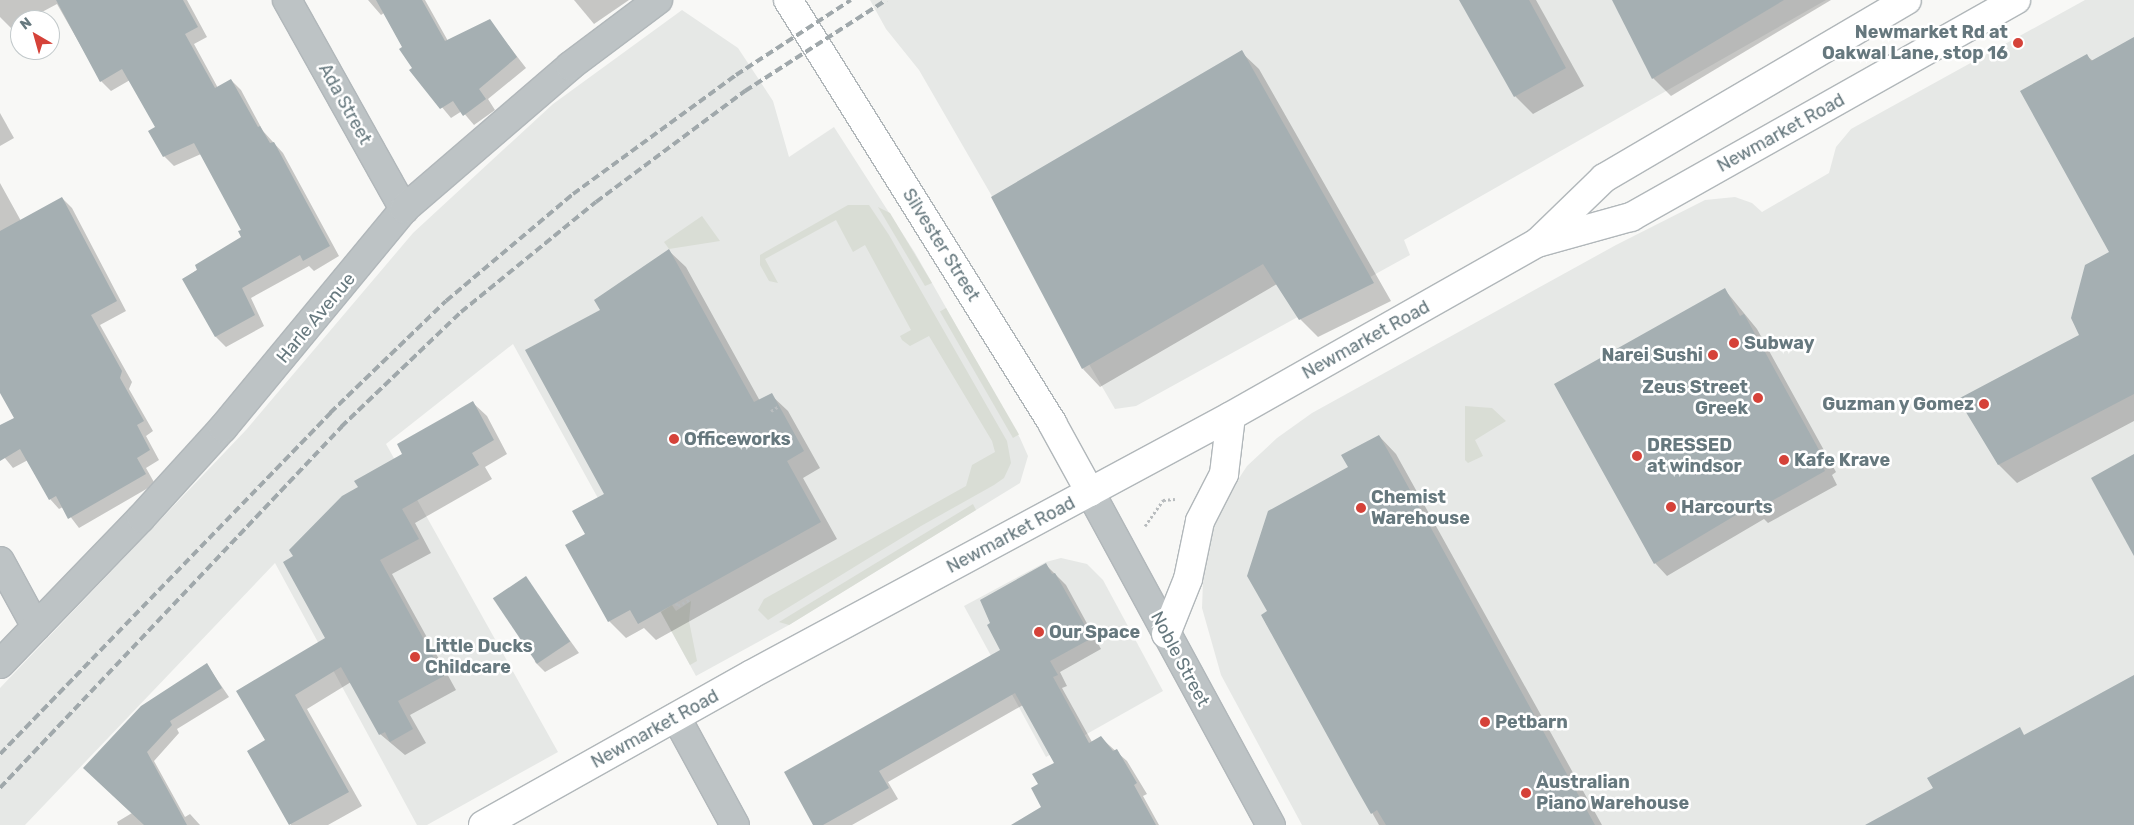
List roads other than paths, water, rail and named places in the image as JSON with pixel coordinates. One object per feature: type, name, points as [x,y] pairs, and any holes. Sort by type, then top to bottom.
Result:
[{"type":"main road","name":"Silvester Street","points":[[788,0],[1052,423],[1090,492]]},
{"type":"main road","name":"Newmarket Road","points":[[1537,244],[1604,178],[1907,0]]},
{"type":"main road","name":"Newmarket Road","points":[[484,825],[676,717],[1231,416],[1537,244],[1631,217],[2016,0]]},
{"type":"main road","points":[[1166,634],[1188,579],[1200,521],[1224,474],[1231,416]]},
{"type":"street","name":"Ada Street","points":[[287,0],[404,209]]},
{"type":"street","name":"Harle Avenue","points":[[0,664],[223,428],[404,209],[570,66],[658,0]]},
{"type":"street","name":"Noble Street","points":[[1090,492],[1270,825]]},
{"type":"street","points":[[0,561],[36,627]]},
{"type":"street","points":[[676,717],[735,825]]},
{"type":"railway","points":[[0,754],[330,413],[446,301],[573,194],[736,75],[851,0]]},
{"type":"railway","points":[[0,788],[341,427],[461,312],[596,202],[745,91],[886,0]]},
{"type":"place","name":"Newmarket Rd at Oakwal Lane, stop 16","points":[[2018,43]]},
{"type":"place","name":"Subway","points":[[1734,343]]},
{"type":"place","name":"Narei Sushi","points":[[1713,355]]},
{"type":"place","name":"Zeus Street Greek","points":[[1758,398]]},
{"type":"place","name":"Guzman y Gomez","points":[[1984,404]]},
{"type":"place","name":"Officeworks","points":[[674,439]]},
{"type":"place","name":"DRESSED at windsor","points":[[1637,456]]},
{"type":"place","name":"Kafe Krave","points":[[1784,460]]},
{"type":"place","name":"Harcourts","points":[[1671,507]]},
{"type":"place","name":"Chemist Warehouse","points":[[1361,508]]},
{"type":"place","name":"Our Space","points":[[1039,632]]},
{"type":"place","name":"Little Ducks Childcare","points":[[415,657]]},
{"type":"place","name":"Petbarn","points":[[1485,722]]},
{"type":"place","name":"Australian Piano Warehouse","points":[[1526,793]]}]
